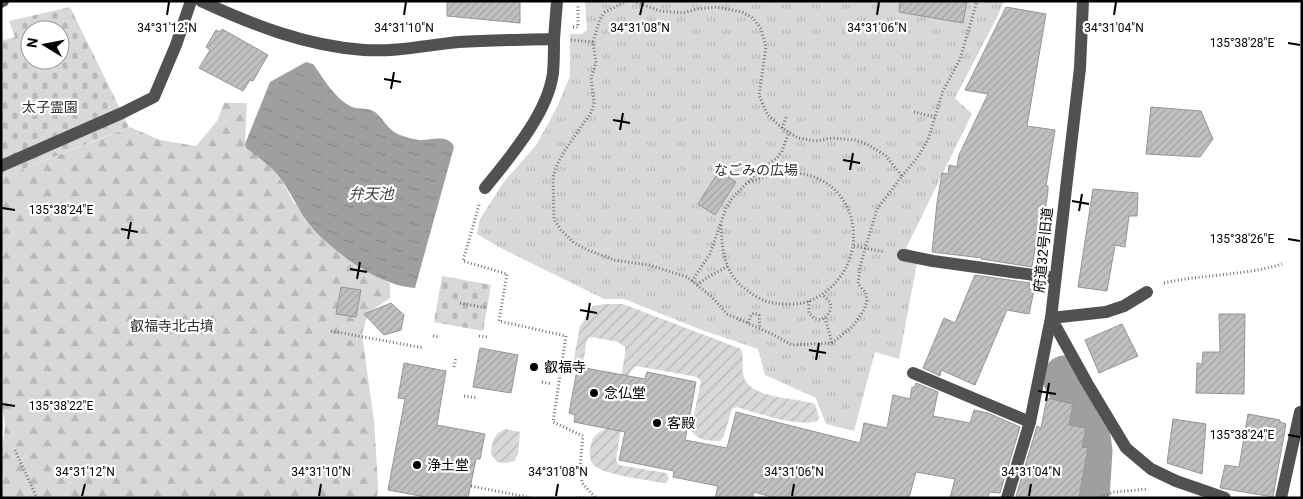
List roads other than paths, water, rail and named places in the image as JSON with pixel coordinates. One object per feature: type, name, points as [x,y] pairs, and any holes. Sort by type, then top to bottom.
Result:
[{"type":"street","points":[[1,166],[154,97],[176,45],[191,1]]},
{"type":"street","points":[[201,1],[258,26],[306,42],[363,50],[396,50],[458,42],[554,39]]},
{"type":"street","points":[[485,188],[532,126],[549,91],[553,73],[557,1]]},
{"type":"street","name":"府道32号旧道","points":[[1007,498],[1030,422],[1051,318],[1080,68],[1083,1]]},
{"type":"street","points":[[903,255],[1055,278]]},
{"type":"street","points":[[1147,292],[1124,306],[1106,312],[1051,318],[1126,448],[1150,469],[1176,481],[1225,498]]},
{"type":"street","points":[[913,373],[1030,422]]},
{"type":"street","points":[[1281,498],[1300,412]]},
{"type":"water","name":"弁天池","points":[[306,62],[313,64],[340,99],[352,107],[375,112],[390,129],[398,134],[419,140],[448,140],[454,147],[415,288],[388,282],[360,268],[324,240],[309,224],[275,172],[246,148],[245,144],[270,82]]},
{"type":"waterway","points":[[1065,378],[1085,416],[1090,451],[1087,498]]},
{"type":"place","name":"叡福寺","points":[[534,367]]},
{"type":"place","name":"念仏堂","points":[[594,393]]},
{"type":"place","name":"客殿","points":[[657,423]]},
{"type":"place","name":"浄土堂","points":[[417,465]]},
{"type":"park label","name":"太子霊園","points":[[50,107]]},
{"type":"park label","name":"なごみの広場","points":[[756,170]]},
{"type":"park label","name":"叡福寺北古墳","points":[[172,326]]}]
